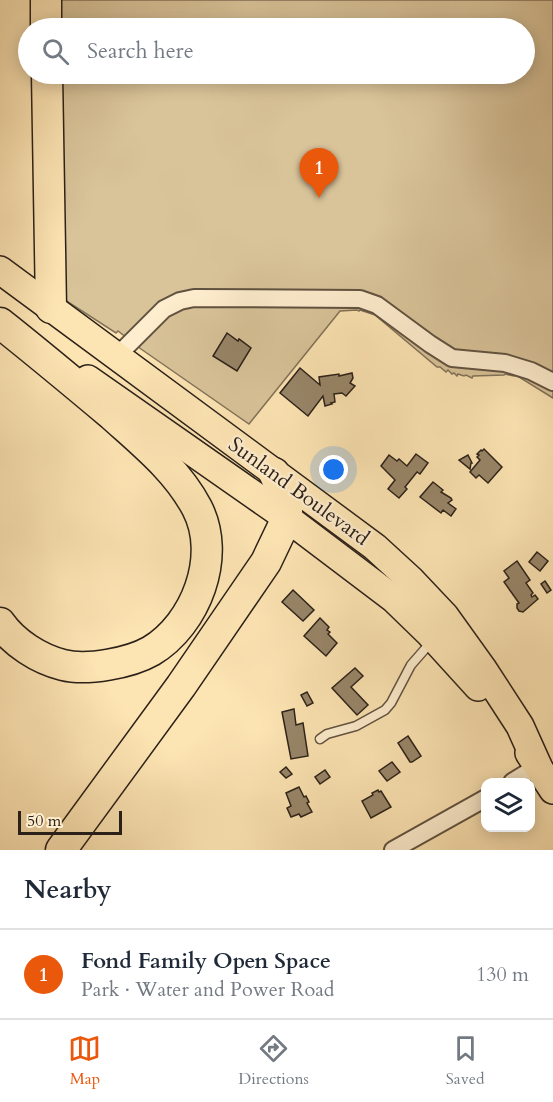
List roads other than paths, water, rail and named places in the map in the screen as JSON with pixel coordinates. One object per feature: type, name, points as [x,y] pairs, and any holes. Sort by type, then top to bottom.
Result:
[{"type":"highway","points":[[46,0],[46,18]]},
{"type":"highway","points":[[47,84],[51,308]]},
{"type":"highway","points":[[0,323],[93,399],[175,474],[198,511],[207,547],[206,566],[201,586],[183,621],[152,651],[134,658],[113,664],[64,665],[22,646],[0,623]]},
{"type":"highway","points":[[61,850],[181,686],[266,562],[287,518],[287,501],[274,473]]},
{"type":"main road","name":"Sunland Boulevard","points":[[0,270],[375,547],[411,580],[445,616],[483,669],[520,726],[538,766]]},
{"type":"main road","name":"Sunland Boulevard","points":[[0,318],[287,518],[394,599],[434,638],[472,681],[511,728],[553,790]]},
{"type":"street","points":[[117,356],[164,309],[180,301],[194,298],[360,299],[377,305],[452,358],[505,363],[531,371],[553,382]]},
{"type":"street","points":[[520,778],[538,766]]},
{"type":"street","points":[[393,850],[481,801]]},
{"type":"lane","points":[[320,739],[327,734],[356,726],[385,710],[411,665],[434,638]]},
{"type":"place","name":"Fond Family Open Space","points":[[319,198]]}]
